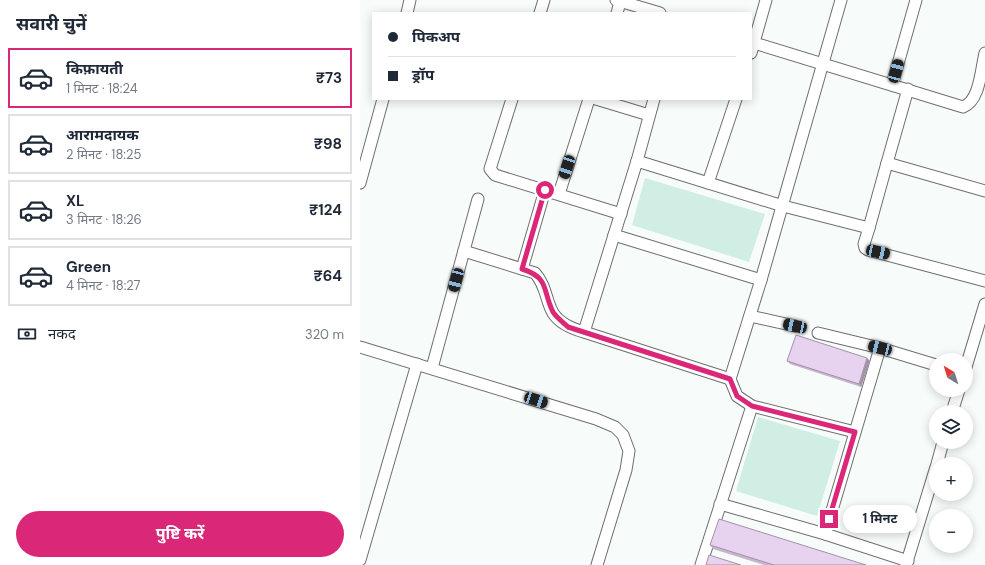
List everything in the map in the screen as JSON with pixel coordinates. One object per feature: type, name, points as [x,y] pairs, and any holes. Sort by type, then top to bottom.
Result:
[{"type":"street","points":[[407,12],[410,0]]},
{"type":"street","points":[[540,12],[544,0]]},
{"type":"street","points":[[766,0],[752,46],[821,63],[963,107],[970,104],[975,97],[985,53]]},
{"type":"street","points":[[841,0],[821,63],[783,206],[730,379],[737,396],[752,406],[855,432]]},
{"type":"street","points":[[892,85],[916,0]]},
{"type":"street","points":[[617,12],[618,1],[656,12]]},
{"type":"street","points":[[908,89],[868,228],[864,244],[865,248],[985,281]]},
{"type":"street","points":[[360,183],[383,100]]},
{"type":"street","points":[[512,100],[490,169],[495,175],[621,214]]},
{"type":"street","points":[[559,194],[589,100]]},
{"type":"street","points":[[599,100],[649,115]]},
{"type":"street","points":[[584,332],[637,161],[654,100]]},
{"type":"street","points":[[708,182],[736,100]]},
{"type":"street","points":[[637,161],[783,206],[868,228]]},
{"type":"street","points":[[887,163],[985,191]]},
{"type":"street","points":[[522,269],[545,190]]},
{"type":"street","points":[[432,368],[478,199]]},
{"type":"street","points":[[614,235],[761,280]]},
{"type":"street","points":[[464,251],[535,273],[542,282],[553,313],[568,327],[730,379]]},
{"type":"street","points":[[970,353],[985,304]]},
{"type":"street","points":[[750,316],[795,326]]},
{"type":"street","points":[[818,333],[880,348],[929,363]]},
{"type":"street","points":[[360,347],[596,419],[615,427],[623,435],[629,451],[626,470],[600,564]]},
{"type":"street","points":[[825,534],[880,348]]},
{"type":"street","points":[[360,560],[417,364]]},
{"type":"street","points":[[701,565],[752,406]]},
{"type":"street","points":[[720,504],[825,534],[907,563],[929,489]]},
{"type":"green space","points":[[645,178],[765,214],[749,262],[632,225]]},
{"type":"green space","points":[[758,417],[840,441],[817,516],[736,491]]},
{"type":"building","points":[[796,335],[867,358],[859,384],[787,361]]},
{"type":"building","points":[[719,519],[866,565],[774,565],[710,545]]},
{"type":"building","points":[[709,555],[741,565],[706,565]]},
{"type":"route","points":[[545,190],[522,269],[535,273],[542,282],[553,313],[568,327],[730,379],[737,396],[752,406],[855,432],[829,519]]}]
